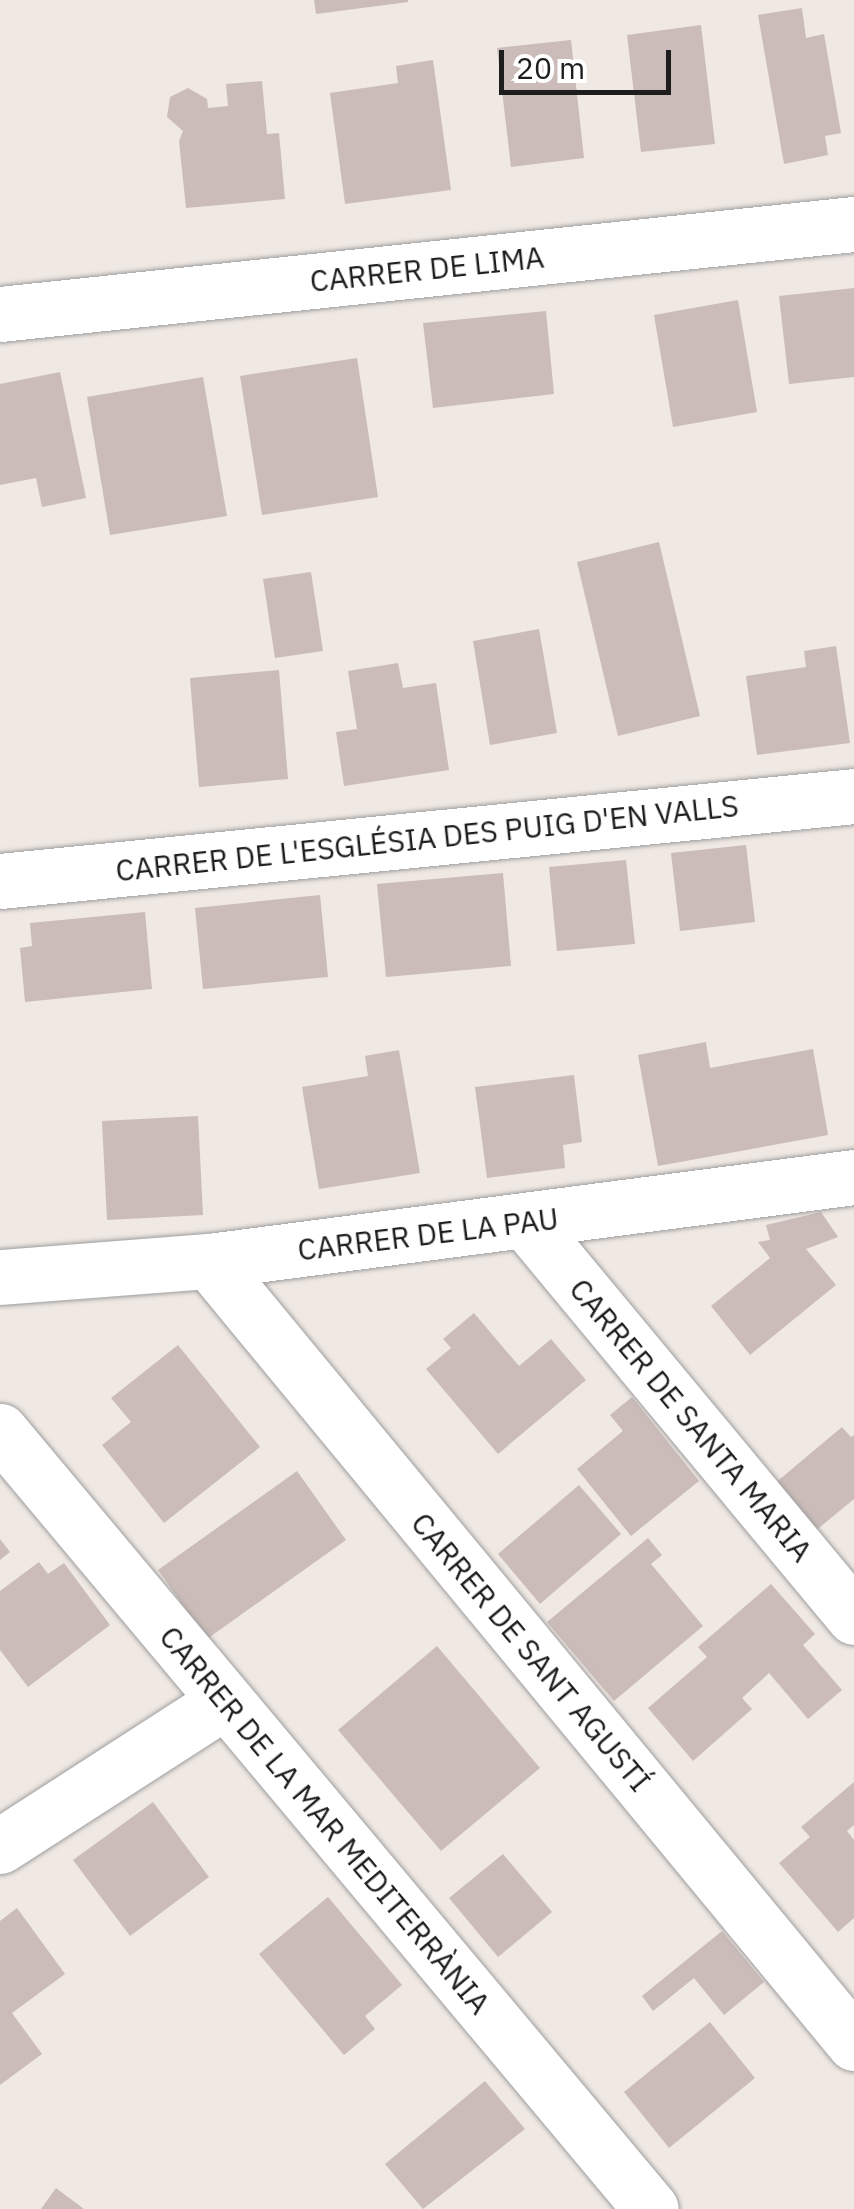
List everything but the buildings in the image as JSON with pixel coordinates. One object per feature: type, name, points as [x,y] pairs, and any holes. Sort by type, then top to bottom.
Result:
[{"type":"street","name":"CARRER DE LIMA","points":[[0,314],[854,224]]},
{"type":"street","name":"CARRER DE L'ESGLÉSIA DES PUIG D'EN VALLS","points":[[0,881],[854,796]]},
{"type":"street","name":"CARRER DE LA PAU","points":[[0,1277],[209,1261],[850,1184]]},
{"type":"street","name":"CARRER DE SANTA MARIA","points":[[527,1223],[854,1616]]},
{"type":"street","name":"CARRER DE SANT AGUSTÍ","points":[[209,1261],[854,2042]]},
{"type":"street","name":"CARRER DE LA MAR MEDITERRÀNIA","points":[[0,1430],[651,2209]]},
{"type":"street","points":[[0,1846],[225,1701]]}]
